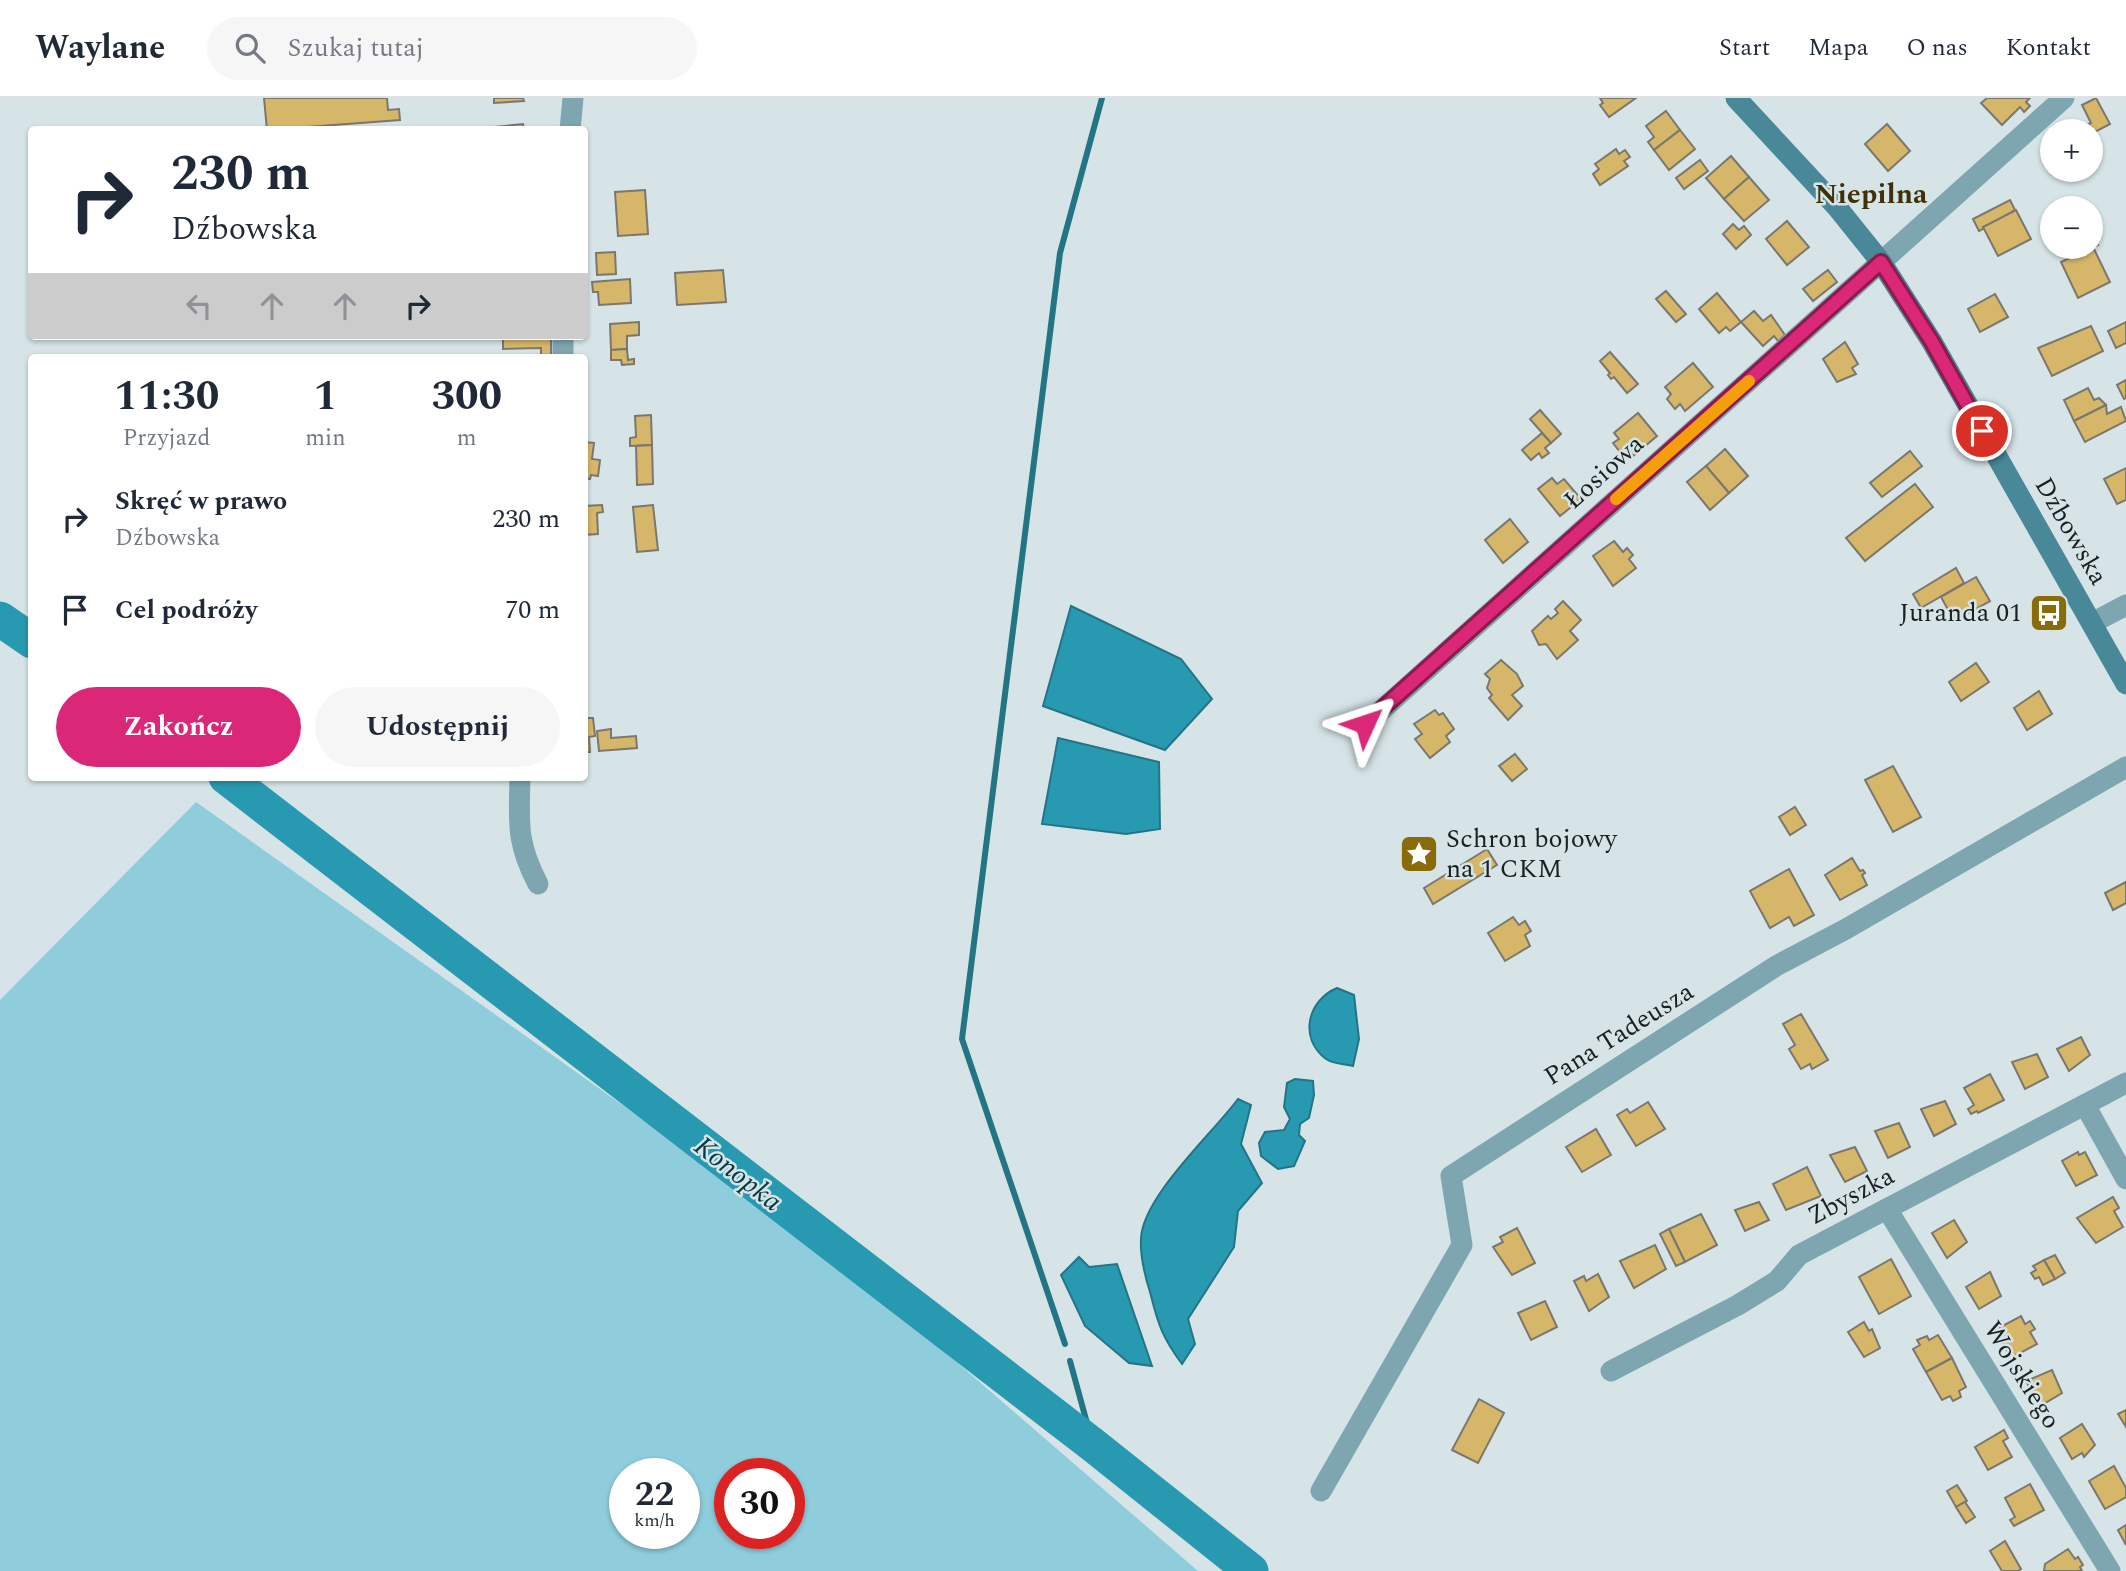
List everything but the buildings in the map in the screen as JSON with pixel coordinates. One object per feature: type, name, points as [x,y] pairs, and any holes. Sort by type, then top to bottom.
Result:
[{"type":"main road","name":"Dźbowska","points":[[1737,98],[1836,206],[1881,262],[1932,342],[2126,684]]},
{"type":"street","points":[[570,126],[573,98]]},
{"type":"street","name":"Łosiowa","points":[[1365,724],[2064,98]]},
{"type":"street","points":[[2092,623],[2126,605]]},
{"type":"street","name":"Pana Tadeusza","points":[[1321,1491],[1462,1245],[1451,1177],[1776,966],[1846,929],[2126,767]]},
{"type":"street","points":[[520,781],[519,822],[523,855],[538,884]]},
{"type":"street","name":"Zbyszka","points":[[1611,1371],[1777,1282],[1799,1255],[2126,1083]]},
{"type":"street","points":[[2085,1105],[2126,1179]]},
{"type":"street","name":"Wojskiego","points":[[1887,1209],[2110,1571]]},
{"type":"shaded area","points":[[1071,606],[1181,659],[1212,699],[1165,750],[1043,706]]},
{"type":"shaded area","points":[[1058,738],[1159,762],[1160,829],[1126,834],[1042,824]]},
{"type":"shaded area","points":[[196,802],[624,1106],[880,1296],[1198,1571],[0,1571],[0,1000]]},
{"type":"shaded area","points":[[1337,988],[1354,995],[1359,1039],[1353,1066],[1326,1059],[1312,1041],[1310,1020],[1313,1010],[1319,1001]]},
{"type":"shaded area","points":[[1295,1079],[1313,1081],[1314,1095],[1309,1118],[1300,1124],[1299,1135],[1305,1141],[1294,1166],[1278,1169],[1261,1156],[1259,1143],[1265,1132],[1284,1130],[1290,1119],[1284,1107],[1287,1083]]},
{"type":"shaded area","points":[[1238,1099],[1251,1105],[1241,1144],[1262,1183],[1238,1211],[1234,1247],[1188,1319],[1195,1344],[1182,1364],[1162,1330],[1146,1279],[1141,1245],[1144,1222],[1153,1204],[1180,1166]]},
{"type":"shaded area","points":[[1079,1257],[1089,1267],[1117,1264],[1152,1366],[1129,1363],[1085,1326],[1061,1275]]},
{"type":"waterway","points":[[1065,1344],[962,1039],[1060,253],[1102,98]]},
{"type":"waterway","name":"Konopka","points":[[0,619],[28,638]]},
{"type":"waterway","name":"Konopka","points":[[231,781],[1093,1445],[1251,1571]]},
{"type":"waterway","points":[[1070,1361],[1093,1445]]},
{"type":"slow traffic","points":[[1616,499],[1749,381]]},
{"type":"place","name":"Juranda 01","points":[[2049,613]]},
{"type":"place","name":"Schron bojowy na 1 CKM","points":[[1419,854]]},
{"type":"district","name":"Niepilna","points":[[1871,194]]},
{"type":"route","points":[[1365,724],[1881,262],[1932,342],[1982,431]]}]
